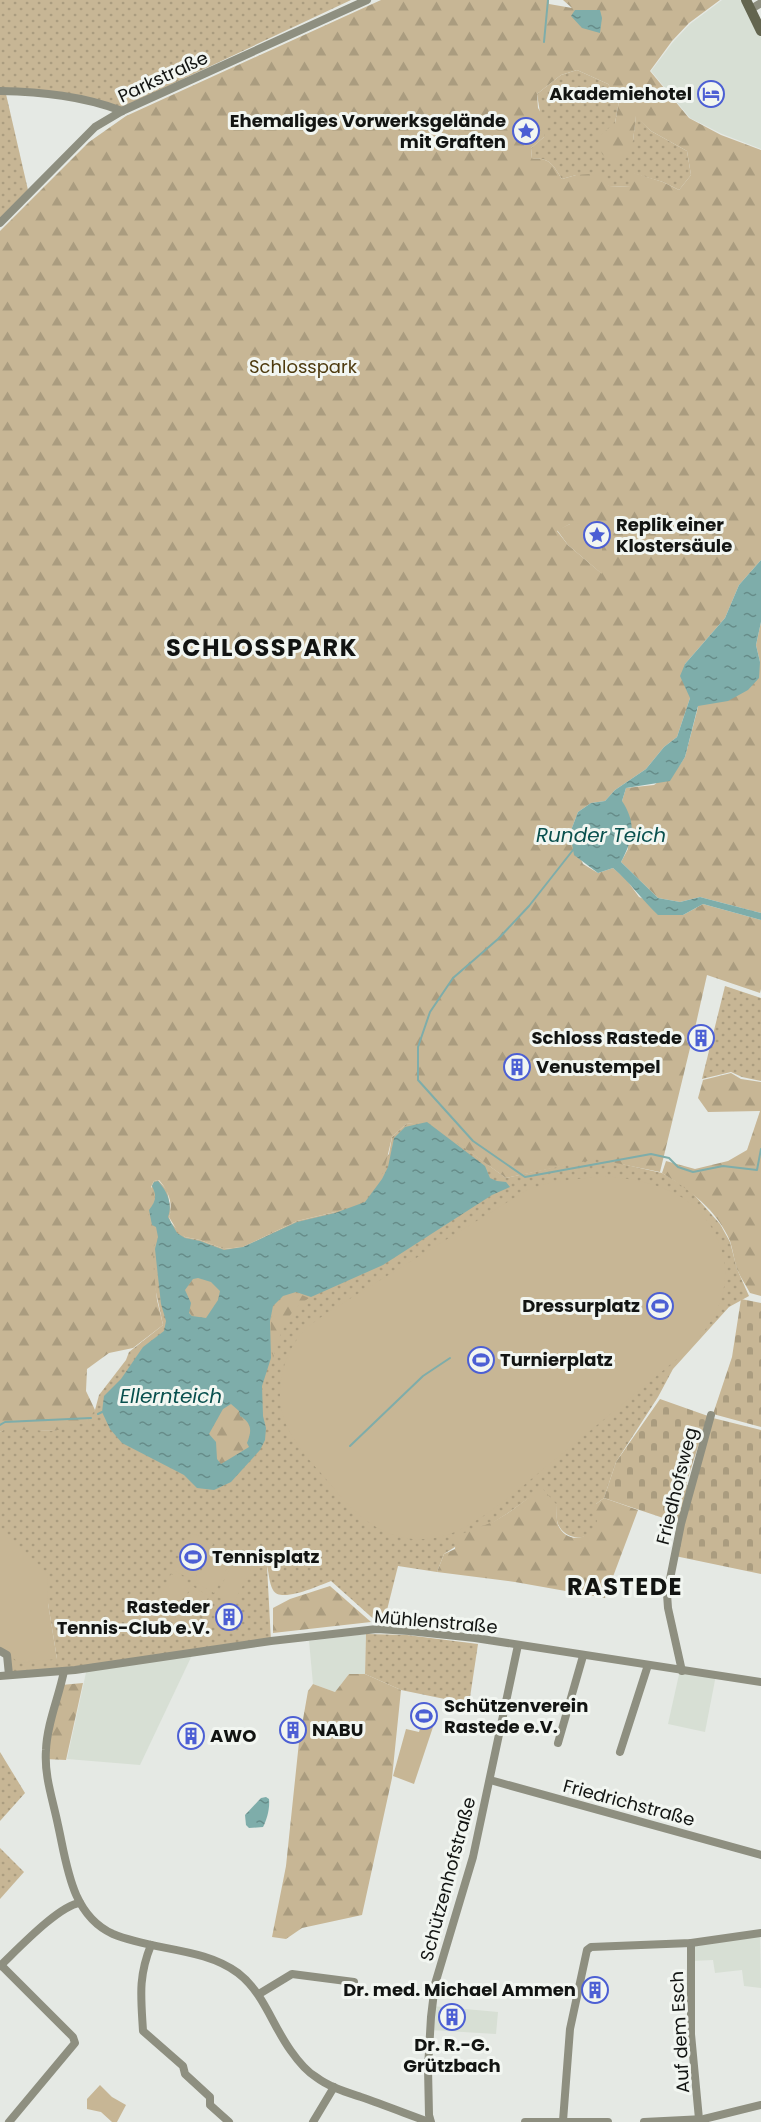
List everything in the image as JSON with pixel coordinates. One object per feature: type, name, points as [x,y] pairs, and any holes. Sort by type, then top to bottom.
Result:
[{"type":"street","name":"Parkstraße","points":[[0,223],[95,127],[122,111],[367,0]]},
{"type":"street","points":[[753,4],[761,31]]},
{"type":"street","points":[[0,91],[64,95],[102,103],[122,111]]},
{"type":"street","name":"Friedhofsweg","points":[[682,1671],[667,1594],[681,1524],[711,1415]]},
{"type":"street","name":"Mühlenstraße","points":[[0,1676],[64,1671],[271,1641],[377,1629],[447,1635],[761,1682]]},
{"type":"street","name":"Schützenhofstraße","points":[[430,2122],[428,2067],[435,1984],[470,1869],[518,1645]]},
{"type":"street","points":[[0,1651],[7,1656],[9,1676]]},
{"type":"street","points":[[558,1743],[583,1656]]},
{"type":"street","points":[[620,1752],[648,1665]]},
{"type":"street","points":[[64,1671],[47,1737],[46,1772],[64,1861],[80,1904],[91,1918],[109,1931],[151,1945],[218,1961],[239,1974],[259,1994],[283,2040],[315,2077],[334,2087],[430,2122]]},
{"type":"street","name":"Friedrichstraße","points":[[490,1779],[761,1855]]},
{"type":"street","points":[[9,2122],[75,2043],[72,2037],[0,1966],[66,1908],[80,1904]]},
{"type":"street","points":[[563,2121],[570,2029],[587,1950],[591,1947],[691,1943],[761,1933]]},
{"type":"street","name":"Auf dem Esch","points":[[691,1943],[691,2034],[699,2119]]},
{"type":"street","points":[[151,1945],[143,1965],[140,1987],[143,2031],[183,2066],[185,2074],[210,2097],[210,2105],[229,2122]]},
{"type":"street","points":[[259,1994],[292,1974],[354,1982]]},
{"type":"street","points":[[313,2122],[334,2087]]},
{"type":"street","points":[[647,2122],[699,2119],[761,2104]]},
{"type":"street","points":[[525,2122],[608,2122]]},
{"type":"shaded area","points":[[722,0],[744,0],[761,37],[761,149],[722,134],[690,118],[651,71],[690,24]]},
{"type":"shaded area","points":[[366,1634],[365,1674],[349,1674],[335,1692],[313,1684],[309,1641]]},
{"type":"shaded area","points":[[194,1651],[140,1765],[67,1759],[87,1668]]},
{"type":"shaded area","points":[[680,1670],[716,1675],[705,1732],[668,1724]]},
{"type":"shaded area","points":[[760,1933],[761,1988],[744,1986],[742,1970],[715,1973],[713,1960],[691,1961],[691,1943]]},
{"type":"shaded area","points":[[432,2006],[498,2012],[496,2034],[430,2030]]},
{"type":"green space","points":[[0,0],[351,0],[115,111],[64,98],[6,94],[28,190],[0,218]]},
{"type":"green space","name":"Schlosspark","points":[[381,0],[549,0],[549,4],[572,8],[563,0],[720,0],[689,23],[672,41],[650,71],[689,118],[721,135],[761,150],[761,560],[739,585],[725,618],[685,664],[760,662],[756,645],[761,622],[761,913],[700,897],[680,902],[658,898],[621,862],[628,849],[622,801],[626,788],[654,785],[679,766],[685,757],[698,707],[690,698],[677,737],[664,747],[646,769],[615,790],[605,801],[591,803],[578,812],[570,833],[583,864],[598,873],[613,868],[626,879],[639,897],[683,915],[703,904],[761,920],[761,989],[760,993],[707,975],[695,1028],[690,1029],[687,1042],[691,1044],[660,1172],[596,1159],[506,1178],[428,1122],[406,1124],[392,1137],[384,1171],[364,1201],[335,1212],[297,1221],[243,1247],[224,1249],[185,1237],[178,1232],[169,1217],[171,1207],[165,1188],[159,1180],[154,1181],[151,1187],[154,1199],[147,1211],[157,1237],[153,1248],[154,1273],[163,1325],[133,1348],[109,1353],[87,1369],[86,1391],[95,1410],[87,1422],[54,1431],[6,1429],[0,1432],[0,231],[89,142],[126,116]],"holes":[[[577,70],[608,84],[619,101],[615,123],[598,137],[602,154],[612,162],[626,158],[633,141],[636,116],[651,131],[687,151],[691,175],[679,190],[663,182],[631,172],[631,187],[609,186],[602,173],[576,175],[562,179],[547,161],[532,159],[531,148],[544,137],[547,123],[538,108],[537,94],[561,75]],[[570,524],[601,573],[568,545],[557,531]]]},
{"type":"green space","points":[[577,70],[608,84],[619,101],[615,123],[633,141],[636,115],[651,131],[687,151],[691,175],[679,190],[663,182],[632,173],[631,187],[609,186],[576,175],[562,179],[547,161],[532,159],[531,148],[544,137],[537,94],[561,75]]},
{"type":"green space","points":[[597,523],[602,526],[602,574],[568,545],[557,530],[570,524]]},
{"type":"green space","points":[[725,986],[761,998],[761,1081],[731,1072],[702,1079]]},
{"type":"green space","points":[[731,1073],[741,1079],[761,1082],[761,1296],[750,1293],[741,1278],[730,1241],[710,1210],[683,1186],[662,1173],[666,1161],[695,1169],[728,1161],[747,1150],[760,1111],[708,1112],[698,1098],[703,1080]]},
{"type":"green space","points":[[428,1121],[506,1178],[596,1158],[662,1173],[689,1189],[720,1224],[730,1242],[737,1269],[749,1296],[729,1307],[673,1369],[658,1397],[616,1462],[604,1498],[596,1504],[597,1523],[594,1529],[584,1537],[566,1534],[558,1524],[557,1505],[529,1498],[444,1554],[437,1572],[398,1566],[384,1622],[378,1623],[331,1581],[292,1594],[277,1594],[273,1590],[267,1566],[271,1641],[74,1669],[10,1674],[8,1655],[0,1647],[14,1658],[57,1659],[48,1603],[0,1551],[0,1432],[6,1428],[54,1431],[95,1410],[99,1395],[126,1360],[129,1352],[163,1325],[147,1233],[149,1197],[154,1181],[158,1180],[167,1190],[171,1223],[185,1237],[224,1249],[243,1247],[297,1221],[335,1212],[389,1154],[392,1137],[406,1124]]},
{"type":"green space","name":"Turnierplatz","points":[[603,1176],[634,1180],[674,1193],[688,1201],[708,1222],[721,1248],[725,1279],[717,1309],[710,1323],[689,1349],[484,1516],[454,1532],[440,1537],[421,1539],[404,1538],[374,1526],[361,1517],[337,1493],[304,1453],[286,1424],[280,1403],[280,1391],[287,1357],[292,1347],[304,1331],[325,1314],[527,1190],[552,1182]]},
{"type":"green space","points":[[198,1278],[214,1284],[220,1291],[218,1300],[206,1318],[192,1316],[189,1311],[191,1303],[185,1290],[193,1279]]},
{"type":"green space","points":[[297,1293],[309,1298],[289,1317],[273,1358],[271,1326],[274,1310],[283,1298]]},
{"type":"green space","points":[[741,1299],[761,1303],[761,1427],[713,1414],[732,1357]]},
{"type":"green space","points":[[660,1399],[708,1416],[686,1484],[691,1488],[713,1418],[761,1430],[761,1574],[675,1556],[681,1524],[604,1498],[616,1462]]},
{"type":"green space","points":[[231,1404],[249,1424],[250,1435],[247,1443],[249,1447],[221,1464],[209,1434],[223,1409]]},
{"type":"green space","points":[[542,1488],[557,1505],[558,1525],[562,1531],[573,1538],[584,1536],[594,1527],[597,1521],[593,1512],[596,1504],[604,1498],[638,1510],[605,1598],[515,1582],[437,1572],[444,1554],[455,1549],[456,1536],[493,1522]]},
{"type":"green space","points":[[0,1527],[47,1573],[48,1603],[57,1659],[19,1663],[0,1647]]},
{"type":"green space","name":"Tennisplatz","points":[[193,1533],[213,1544],[194,1581],[173,1570]]},
{"type":"green space","name":"Tennisplatz","points":[[215,1546],[234,1556],[214,1593],[195,1582]]},
{"type":"green space","name":"Tennisplatz","points":[[236,1557],[253,1566],[233,1604],[216,1596]]},
{"type":"green space","points":[[171,1574],[191,1584],[159,1641],[120,1620],[130,1602],[151,1613]]},
{"type":"green space","name":"Tennisplatz","points":[[192,1586],[209,1596],[190,1631],[173,1622]]},
{"type":"green space","points":[[330,1586],[371,1622],[273,1633],[273,1608],[290,1599]]},
{"type":"green space","points":[[366,1634],[407,1635],[478,1644],[469,1704],[401,1690],[365,1674]]},
{"type":"green space","points":[[349,1674],[365,1674],[401,1690],[392,1778],[362,1915],[302,1928],[286,1939],[272,1937],[286,1866],[299,1742],[308,1691],[313,1684],[335,1692]]},
{"type":"green space","points":[[83,1683],[66,1760],[45,1759],[61,1685]]},
{"type":"green space","points":[[422,1722],[434,1724],[414,1784],[393,1776],[406,1729],[419,1732]]},
{"type":"green space","points":[[0,1752],[25,1793],[0,1821]]},
{"type":"green space","points":[[0,1848],[24,1872],[0,1899]]},
{"type":"green space","points":[[100,2085],[112,2097],[126,2105],[117,2122],[112,2122],[101,2112],[87,2109],[87,2099]]},
{"type":"water","points":[[575,10],[600,10],[602,18],[600,33],[582,28],[571,16]]},
{"type":"water","name":"Runder Teich","points":[[761,560],[761,622],[756,645],[760,662],[759,678],[748,690],[728,701],[698,706],[685,757],[670,781],[626,788],[622,801],[630,817],[632,832],[621,862],[658,898],[680,902],[700,897],[761,913],[761,920],[703,904],[683,915],[658,915],[613,868],[598,873],[574,855],[570,833],[578,812],[591,803],[605,801],[615,790],[646,769],[664,747],[677,737],[690,698],[680,676],[685,664],[725,618],[739,585]]},
{"type":"water","name":"Ellernteich","points":[[427,1122],[485,1166],[490,1178],[506,1182],[510,1187],[492,1195],[383,1265],[311,1297],[296,1292],[283,1296],[273,1306],[270,1321],[271,1358],[262,1386],[265,1440],[260,1450],[231,1482],[214,1490],[197,1488],[184,1475],[122,1443],[110,1429],[102,1412],[104,1396],[121,1379],[143,1347],[164,1331],[166,1321],[161,1304],[155,1249],[158,1237],[156,1227],[152,1225],[149,1210],[155,1198],[152,1186],[154,1182],[158,1181],[166,1193],[170,1207],[168,1217],[177,1233],[185,1238],[224,1250],[243,1247],[297,1222],[335,1213],[365,1202],[388,1167],[394,1138],[405,1127]],"holes":[[[198,1278],[211,1282],[220,1291],[218,1300],[206,1318],[192,1316],[189,1313],[191,1303],[185,1290],[193,1279]],[[231,1404],[249,1424],[250,1435],[247,1443],[249,1447],[221,1464],[217,1459],[216,1442],[209,1434],[223,1409]]]},
{"type":"water","points":[[261,1798],[269,1799],[269,1806],[263,1827],[249,1828],[246,1825],[245,1815]]},
{"type":"waterway","points":[[544,42],[548,0]]},
{"type":"waterway","name":"Runder Teich","points":[[573,850],[529,906],[498,939],[453,978],[430,1012],[418,1047],[418,1080],[473,1141],[525,1177],[651,1154],[669,1158],[678,1167],[693,1172],[723,1166],[757,1170],[761,1149]]},
{"type":"waterway","points":[[350,1446],[423,1376],[450,1358]]},
{"type":"waterway","points":[[98,1414],[102,1412]]},
{"type":"waterway","points":[[0,1425],[5,1422],[91,1418]]},
{"type":"place","name":"Akademiehotel","points":[[711,94]]},
{"type":"place","name":"Ehemaliges Vorwerksgelände mit Graften","points":[[526,131]]},
{"type":"place","name":"Replik einer Klostersäule","points":[[597,535]]},
{"type":"place","name":"Schloss Rastede","points":[[701,1038]]},
{"type":"place","name":"Venustempel","points":[[517,1067]]},
{"type":"place","name":"Dressurplatz","points":[[660,1306]]},
{"type":"place","name":"Turnierplatz","points":[[481,1360]]},
{"type":"place","name":"Tennisplatz","points":[[193,1557]]},
{"type":"place","name":"Rasteder Tennis-Club e.V.","points":[[229,1617]]},
{"type":"place","name":"Schützenverein Rastede e.V.","points":[[424,1716]]},
{"type":"place","name":"NABU","points":[[293,1730]]},
{"type":"place","name":"AWO","points":[[191,1736]]},
{"type":"place","name":"Dr. med. Michael Ammen","points":[[595,1990]]},
{"type":"place","name":"Dr. R.-G. Grützbach","points":[[452,2017]]},
{"type":"district","name":"SCHLOSSPARK","points":[[262,648]]},
{"type":"district","name":"RASTEDE","points":[[625,1587]]}]
